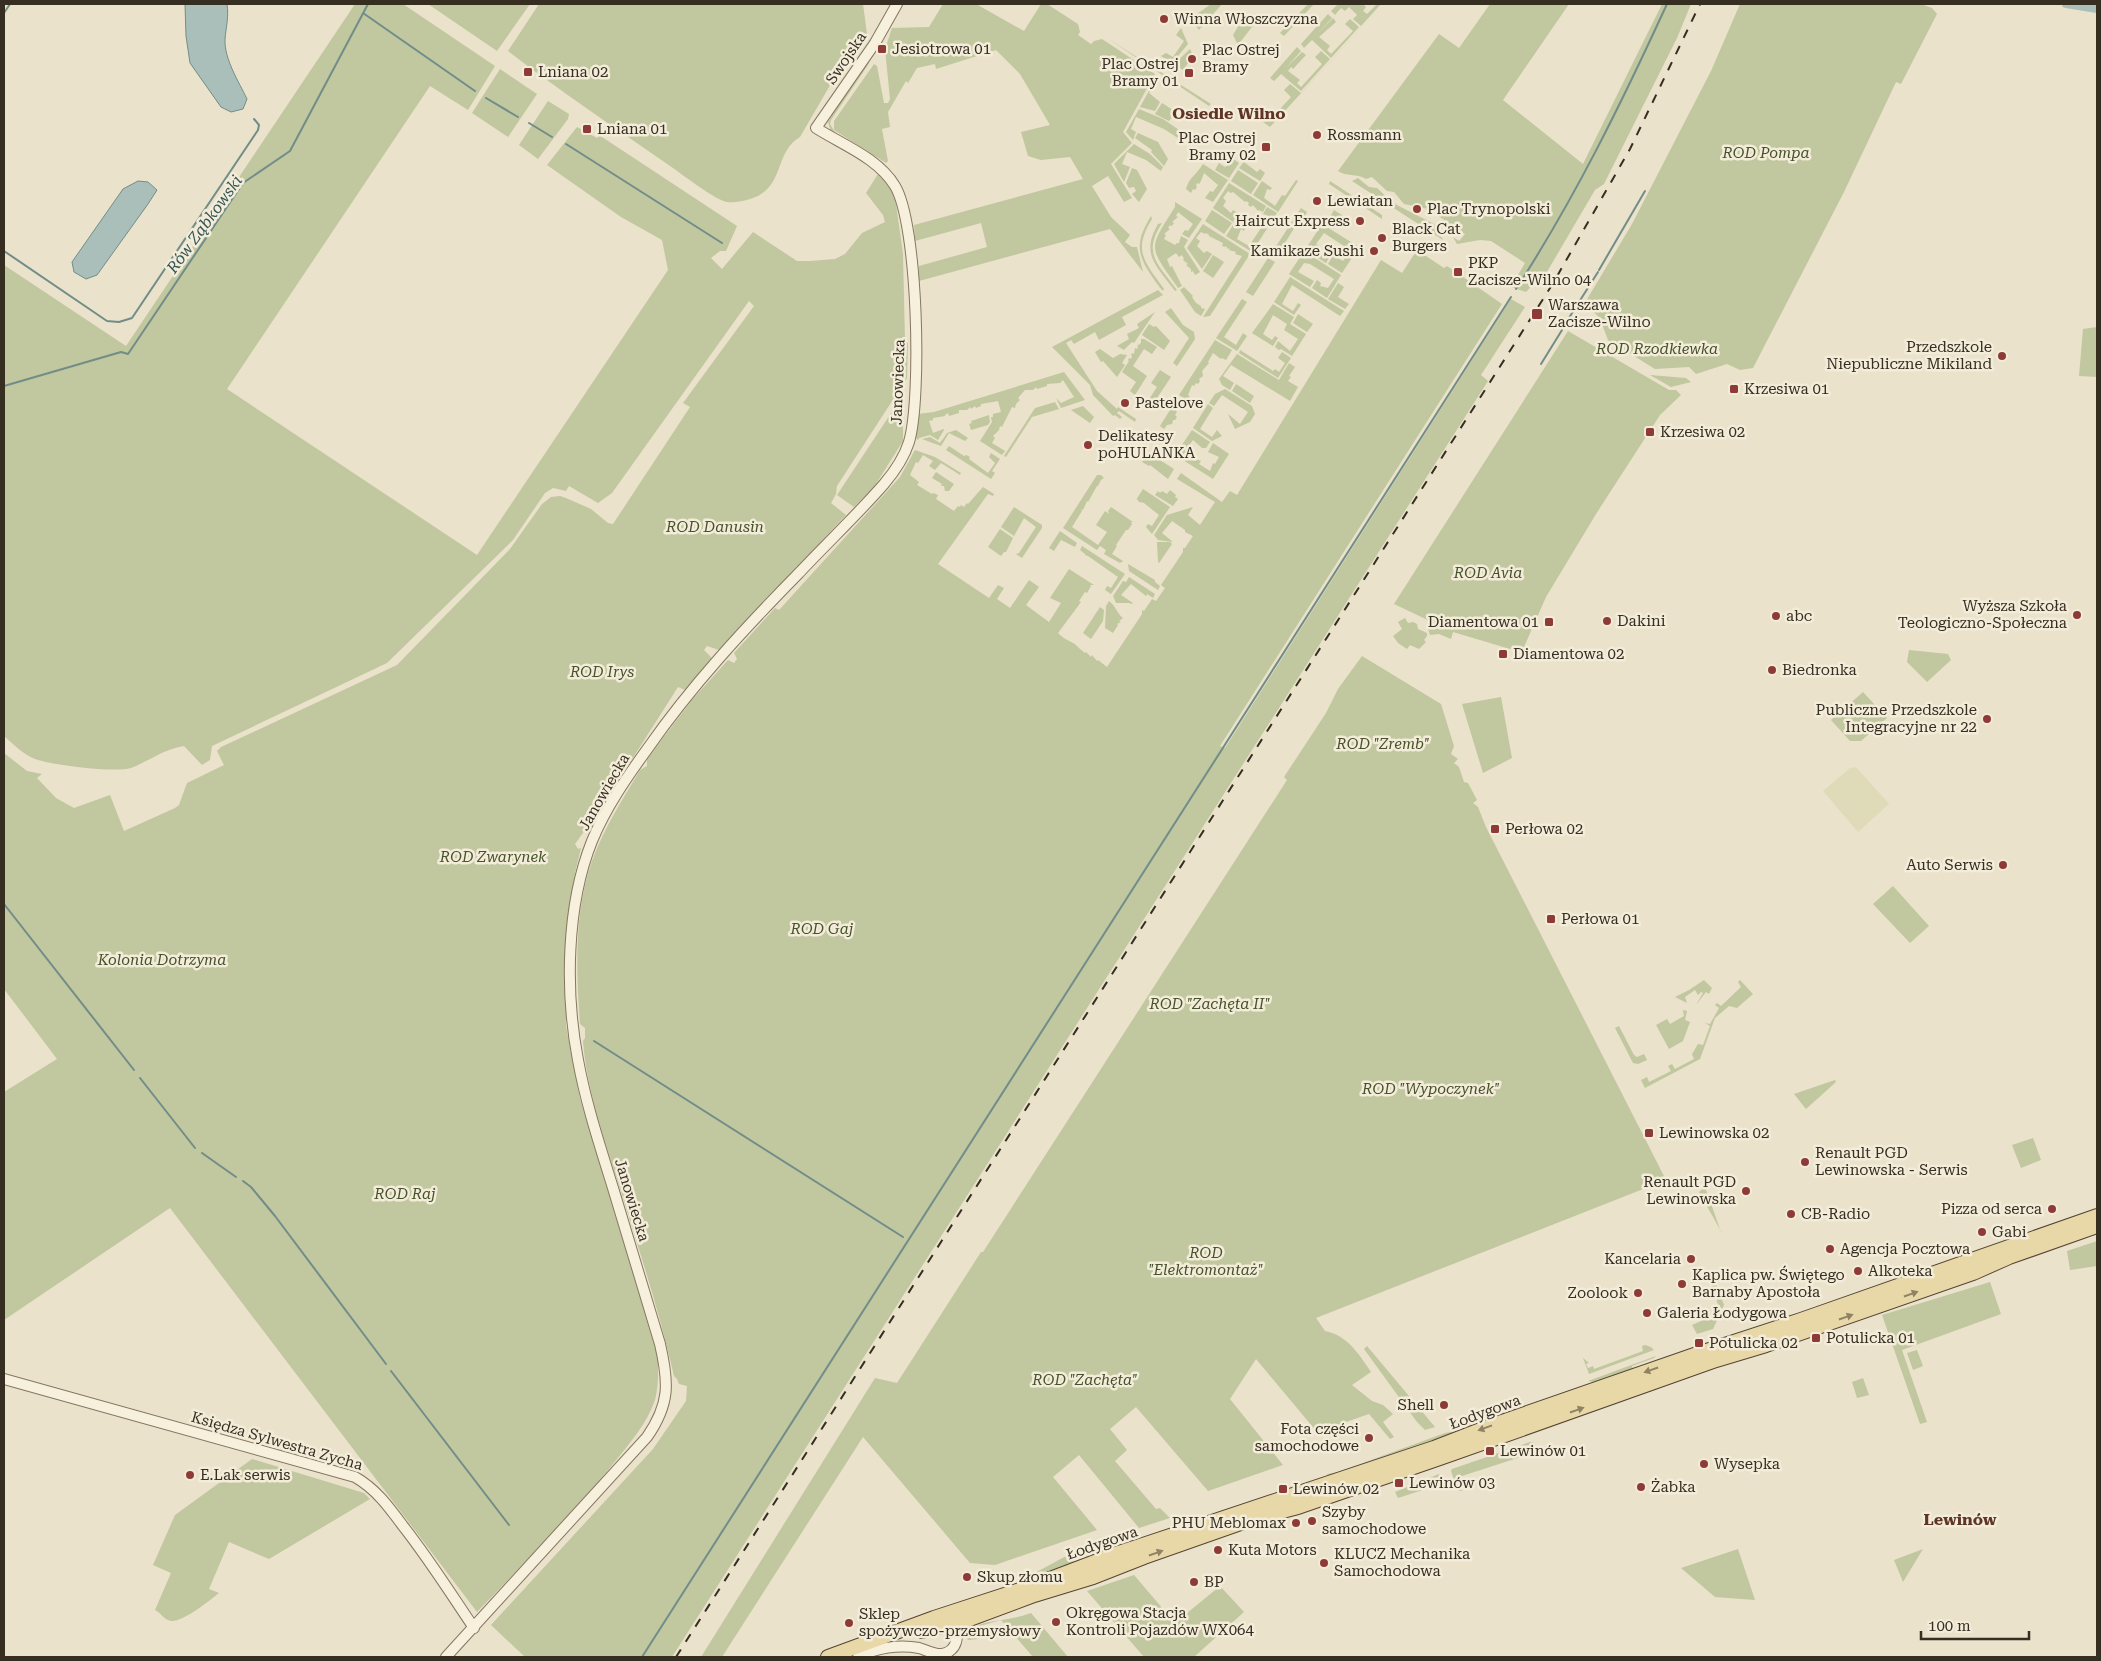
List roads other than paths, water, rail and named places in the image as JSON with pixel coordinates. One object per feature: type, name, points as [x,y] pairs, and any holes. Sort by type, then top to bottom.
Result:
[{"type":"main road","name":"Łodygowa","points":[[828,1657],[884,1638],[904,1635],[1088,1579],[1144,1557],[1261,1516],[1298,1507],[1512,1433],[1716,1360],[1762,1346],[2097,1216]]},
{"type":"main road","name":"Łodygowa","points":[[952,1619],[1116,1554],[1974,1265],[2009,1257],[2097,1226]]},
{"type":"main road","points":[[1345,1490],[1348,1484],[1362,1472]]},
{"type":"street","name":"Swojska","points":[[816,128],[875,43],[898,4]]},
{"type":"street","name":"Janowiecka","points":[[446,1657],[647,1437],[661,1414],[666,1397],[667,1383],[660,1344],[590,1114],[578,1058],[571,1002],[571,944],[576,902],[592,841],[616,794],[669,718],[757,618],[884,484],[900,464],[911,434],[916,397],[916,348],[912,266],[904,205],[897,189],[884,171],[871,161],[816,128]]},
{"type":"street","name":"Księdza Sylwestra Zycha","points":[[4,1379],[355,1477],[367,1484],[380,1496],[477,1625]]},
{"type":"street","points":[[858,1657],[897,1646],[942,1654],[950,1650],[955,1644],[958,1635],[952,1619]]},
{"type":"water","points":[[185,4],[227,4],[228,18],[225,47],[233,70],[247,99],[243,109],[231,112],[221,107],[190,63],[186,36]]},
{"type":"water","points":[[138,181],[148,182],[157,190],[148,204],[97,275],[86,279],[74,272],[72,262],[123,189]]},
{"type":"waterway","points":[[4,13],[10,4]]},
{"type":"waterway","name":"Rów Ząbkowski","points":[[4,386],[121,352],[128,354],[243,183],[290,151],[368,4]]},
{"type":"waterway","points":[[1516,289],[1578,185],[1633,77],[1667,4]]},
{"type":"waterway","points":[[2066,4],[2097,9]]},
{"type":"waterway","points":[[363,13],[475,91]]},
{"type":"waterway","points":[[486,98],[518,117]]},
{"type":"waterway","points":[[4,251],[107,321],[119,322],[132,318],[258,130],[259,125],[254,119]]},
{"type":"waterway","points":[[529,123],[552,137]]},
{"type":"waterway","points":[[566,144],[722,243]]},
{"type":"waterway","points":[[1599,270],[1645,191]]},
{"type":"waterway","points":[[1567,321],[1598,272]]},
{"type":"waterway","points":[[642,1657],[1511,297]]},
{"type":"waterway","points":[[1541,364],[1562,330]]},
{"type":"waterway","points":[[4,904],[134,1070]]},
{"type":"waterway","points":[[594,1041],[903,1237]]},
{"type":"waterway","points":[[140,1078],[195,1148]]},
{"type":"waterway","points":[[202,1153],[236,1177]]},
{"type":"waterway","points":[[243,1181],[251,1187],[275,1216],[386,1364]]},
{"type":"waterway","points":[[391,1371],[509,1525]]},
{"type":"railway","points":[[676,1657],[1552,285],[1630,149],[1700,4]]},
{"type":"place","name":"Winna Włoszczyzna","points":[[1164,19]]},
{"type":"place","name":"Jesiotrowa 01","points":[[882,49]]},
{"type":"place","name":"Plac Ostrej Bramy","points":[[1192,59]]},
{"type":"place","name":"Lniana 02","points":[[528,72]]},
{"type":"place","name":"Plac Ostrej Bramy 01","points":[[1189,73]]},
{"type":"place","name":"Lniana 01","points":[[587,129]]},
{"type":"place","name":"Rossmann","points":[[1317,135]]},
{"type":"place","name":"Plac Ostrej Bramy 02","points":[[1266,147]]},
{"type":"place","name":"Lewiatan","points":[[1317,201]]},
{"type":"place","name":"Plac Trynopolski","points":[[1417,209]]},
{"type":"place","name":"Haircut Express","points":[[1360,221]]},
{"type":"place","name":"Black Cat Burgers","points":[[1382,238]]},
{"type":"place","name":"Kamikaze Sushi","points":[[1374,251]]},
{"type":"place","name":"PKP Zacisze-Wilno 04","points":[[1458,272]]},
{"type":"place","name":"Warszawa Zacisze-Wilno","points":[[1537,314]]},
{"type":"place","name":"Przedszkole Niepubliczne Mikiland","points":[[2002,356]]},
{"type":"place","name":"Krzesiwa 01","points":[[1734,389]]},
{"type":"place","name":"Pastelove","points":[[1125,403]]},
{"type":"place","name":"Krzesiwa 02","points":[[1650,432]]},
{"type":"place","name":"Delikatesy poHULANKA","points":[[1088,445]]},
{"type":"place","name":"Wyższa Szkoła Teologiczno-Społeczna","points":[[2077,615]]},
{"type":"place","name":"abc","points":[[1776,616]]},
{"type":"place","name":"Dakini","points":[[1607,621]]},
{"type":"place","name":"Diamentowa 01","points":[[1549,622]]},
{"type":"place","name":"Diamentowa 02","points":[[1503,654]]},
{"type":"place","name":"Biedronka","points":[[1772,670]]},
{"type":"place","name":"Publiczne Przedszkole Integracyjne nr 22","points":[[1987,719]]},
{"type":"place","name":"Perłowa 02","points":[[1495,829]]},
{"type":"place","name":"Auto Serwis","points":[[2003,865]]},
{"type":"place","name":"Perłowa 01","points":[[1551,919]]},
{"type":"place","name":"Lewinowska 02","points":[[1649,1133]]},
{"type":"place","name":"Renault PGD Lewinowska - Serwis","points":[[1805,1162]]},
{"type":"place","name":"Renault PGD Lewinowska","points":[[1746,1191]]},
{"type":"place","name":"Pizza od serca","points":[[2052,1209]]},
{"type":"place","name":"CB-Radio","points":[[1791,1214]]},
{"type":"place","name":"Gabi","points":[[1982,1232]]},
{"type":"place","name":"Agencja Pocztowa","points":[[1830,1249]]},
{"type":"place","name":"Kancelaria","points":[[1691,1259]]},
{"type":"place","name":"Alkoteka","points":[[1858,1271]]},
{"type":"place","name":"Kaplica pw. Świętego Barnaby Apostoła","points":[[1682,1284]]},
{"type":"place","name":"Zoolook","points":[[1638,1293]]},
{"type":"place","name":"Galeria Łodygowa","points":[[1647,1313]]},
{"type":"place","name":"Potulicka 01","points":[[1816,1338]]},
{"type":"place","name":"Potulicka 02","points":[[1699,1343]]},
{"type":"place","name":"Shell","points":[[1444,1405]]},
{"type":"place","name":"Fota części samochodowe","points":[[1369,1438]]},
{"type":"place","name":"Lewinów 01","points":[[1490,1451]]},
{"type":"place","name":"Wysepka","points":[[1704,1464]]},
{"type":"place","name":"E.Lak serwis","points":[[190,1475]]},
{"type":"place","name":"Lewinów 03","points":[[1399,1483]]},
{"type":"place","name":"Żabka","points":[[1641,1487]]},
{"type":"place","name":"Lewinów 02","points":[[1283,1489]]},
{"type":"place","name":"Szyby samochodowe","points":[[1312,1521]]},
{"type":"place","name":"PHU Meblomax","points":[[1296,1523]]},
{"type":"place","name":"Kuta Motors","points":[[1218,1550]]},
{"type":"place","name":"KLUCZ Mechanika Samochodowa","points":[[1324,1563]]},
{"type":"place","name":"Skup złomu","points":[[967,1577]]},
{"type":"place","name":"BP","points":[[1194,1582]]},
{"type":"place","name":"Okręgowa Stacja Kontroli Pojazdów WX064","points":[[1056,1622]]},
{"type":"place","name":"Sklep spożywczo-przemysłowy","points":[[849,1623]]},
{"type":"district","name":"Osiedle Wilno","points":[[1229,113]]},
{"type":"district","name":"Lewinów","points":[[1960,1519]]},
{"type":"park label","name":"ROD Pompa","points":[[1766,153]]},
{"type":"park label","name":"ROD Rzodkiewka","points":[[1657,349]]},
{"type":"park label","name":"ROD Danusin","points":[[715,527]]},
{"type":"park label","name":"ROD Avia","points":[[1488,573]]},
{"type":"park label","name":"ROD Irys","points":[[602,672]]},
{"type":"park label","name":"ROD \"Zremb\"","points":[[1383,744]]},
{"type":"park label","name":"ROD Zwarynek","points":[[493,857]]},
{"type":"park label","name":"ROD Gaj","points":[[822,929]]},
{"type":"park label","name":"Kolonia Dotrzyma","points":[[162,960]]},
{"type":"park label","name":"ROD \"Zachęta II\"","points":[[1210,1004]]},
{"type":"park label","name":"ROD \"Wypoczynek\"","points":[[1431,1089]]},
{"type":"park label","name":"ROD Raj","points":[[405,1194]]},
{"type":"park label","name":"ROD \"Elektromontaż\"","points":[[1206,1262]]},
{"type":"park label","name":"ROD \"Zachęta\"","points":[[1085,1380]]}]
